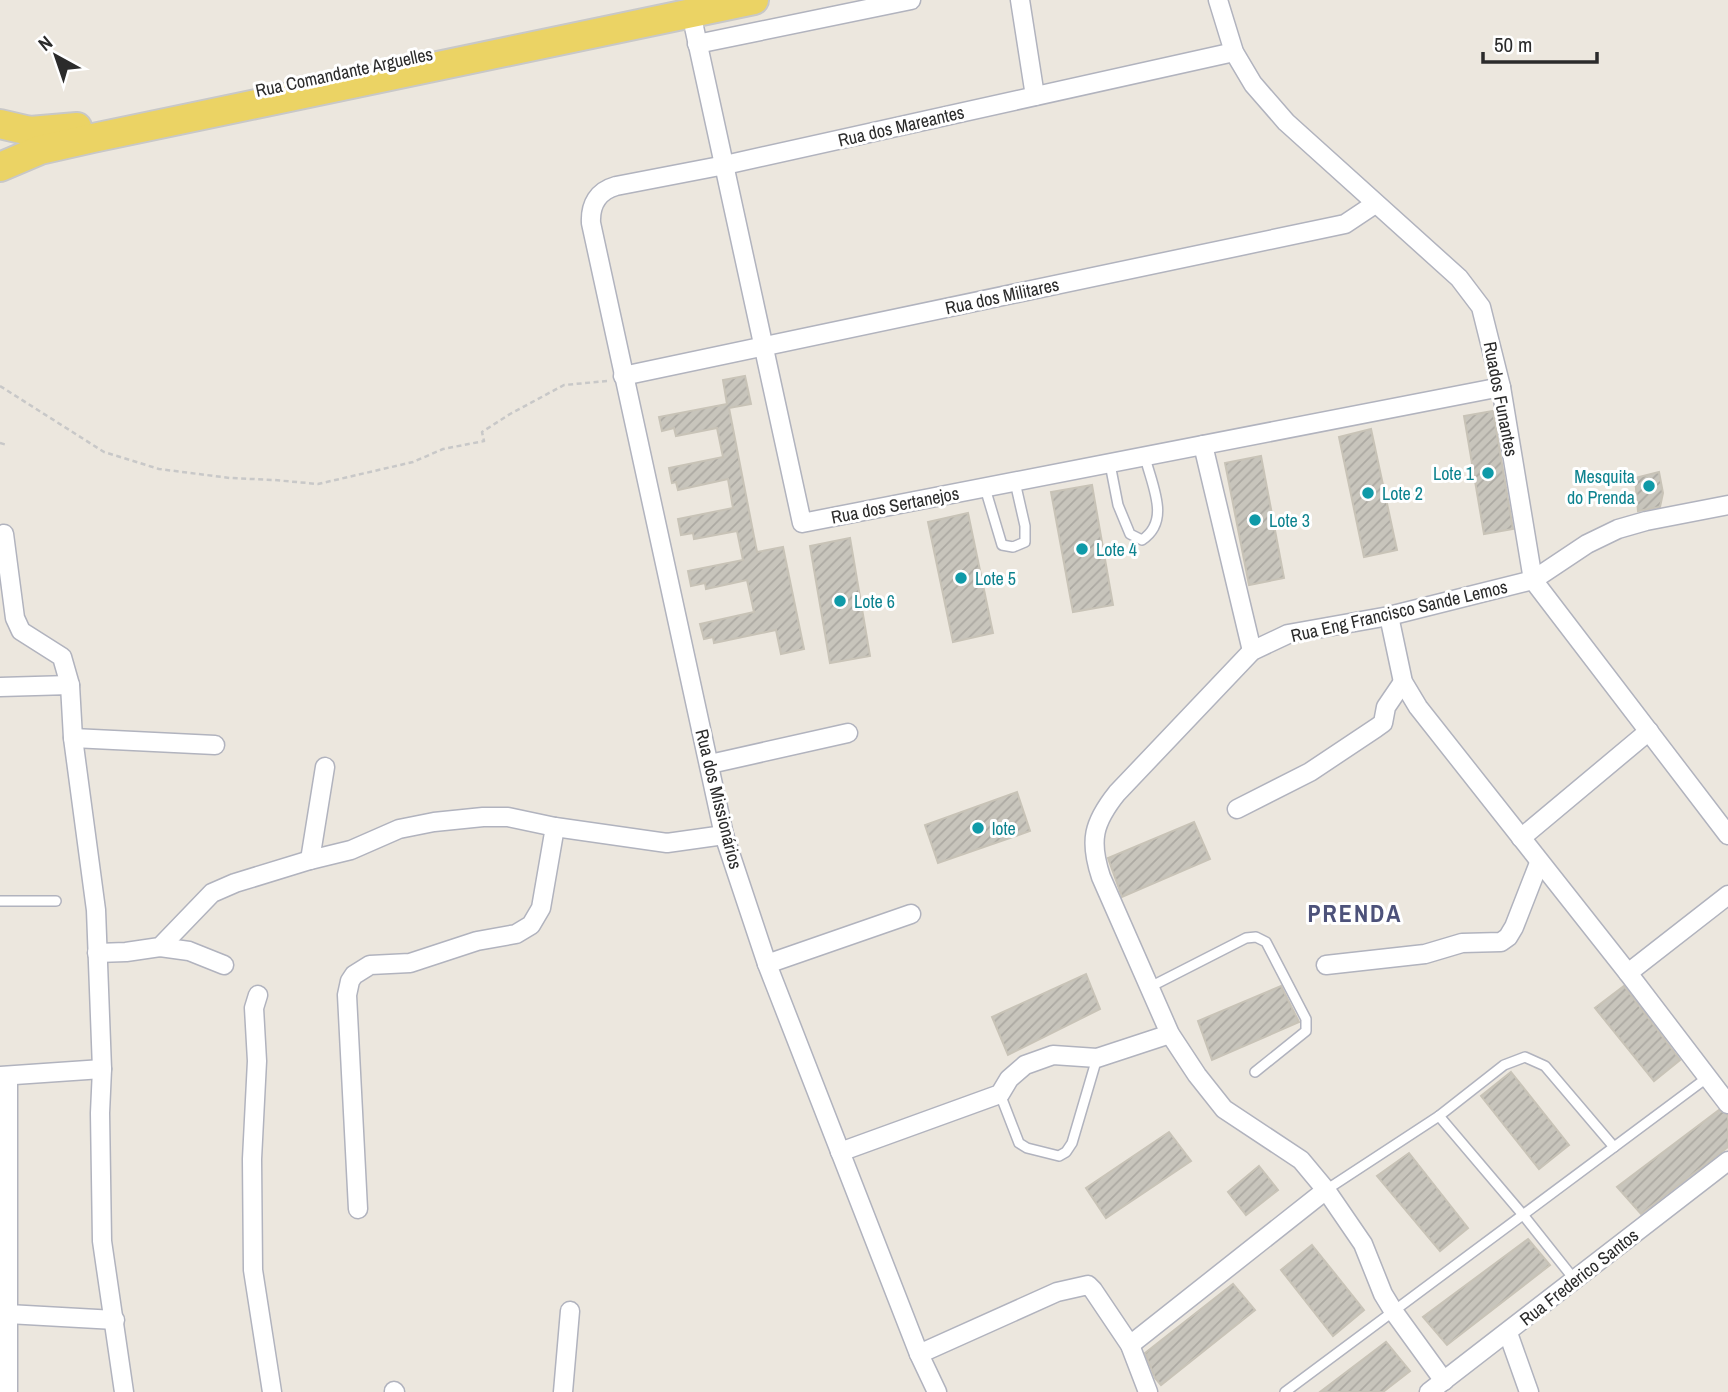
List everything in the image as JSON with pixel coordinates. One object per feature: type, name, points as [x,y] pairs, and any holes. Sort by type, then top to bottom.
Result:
[{"type":"main road","name":"Rua Comandante Arguelles","points":[[0,144],[91,132],[689,6],[754,0]]},
{"type":"main road","points":[[0,124],[30,131],[91,132]]},
{"type":"main road","points":[[0,167],[91,132]]},
{"type":"main road","points":[[0,180],[91,132]]},
{"type":"street","points":[[697,44],[911,0]]},
{"type":"street","points":[[1020,0],[1035,96]]},
{"type":"street","name":"Ruados Funantes","points":[[1218,0],[1234,52],[1253,84],[1286,122],[1459,278],[1481,307],[1501,387],[1533,580],[1728,835]]},
{"type":"street","name":"Rua dos Sertanejos","points":[[689,6],[802,523],[1501,387]]},
{"type":"street","name":"Rua dos Mareantes","points":[[591,223],[593,203],[610,187],[725,165],[1234,52]]},
{"type":"street","name":"Rua dos Militares","points":[[623,377],[1345,225],[1375,204]]},
{"type":"street","name":"Rua dos Missionários","points":[[591,223],[724,835],[767,964],[919,1354],[937,1392]]},
{"type":"street","points":[[1203,445],[1252,651]]},
{"type":"street","name":"Rua Eng Francisco Sande Lemos","points":[[1437,1388],[1383,1294],[1363,1244],[1326,1190],[1301,1160],[1240,1121],[1219,1104],[1170,1034],[1101,877],[1094,857],[1096,826],[1117,793],[1252,651],[1288,634],[1389,617],[1533,580],[1587,544],[1618,530],[1646,521],[1728,505]]},
{"type":"street","points":[[4,534],[18,627],[62,657],[70,685],[73,738],[96,910],[102,1069],[102,1241],[124,1392]]},
{"type":"street","points":[[1389,617],[1403,682],[1429,723],[1629,973],[1728,1104]]},
{"type":"street","points":[[1237,809],[1310,772],[1377,728],[1383,723],[1386,707],[1403,682]]},
{"type":"street","points":[[0,687],[70,685]]},
{"type":"street","points":[[1521,838],[1649,731]]},
{"type":"street","points":[[710,764],[848,733]]},
{"type":"street","points":[[73,738],[215,745]]},
{"type":"street","points":[[310,860],[325,767]]},
{"type":"street","points":[[160,947],[212,893],[235,883],[351,850],[399,830],[434,822],[508,817],[555,827],[667,843],[724,835]]},
{"type":"street","points":[[358,1209],[347,995],[350,981],[362,968],[370,965],[410,963],[477,941],[516,934],[531,925],[541,908],[555,827]]},
{"type":"street","points":[[1326,965],[1425,954],[1462,943],[1501,942],[1514,927],[1539,863]]},
{"type":"street","points":[[1629,973],[1728,895]]},
{"type":"street","points":[[767,964],[911,915]]},
{"type":"street","points":[[97,953],[160,947],[189,951],[224,965]]},
{"type":"street","points":[[258,995],[254,1008],[257,1061],[252,1159],[253,1270],[272,1392]]},
{"type":"street","points":[[840,1152],[1000,1094],[1009,1079],[1025,1065],[1052,1055],[1097,1058],[1170,1034]]},
{"type":"street","points":[[8,1392],[4,1314],[4,1076],[102,1069]]},
{"type":"street","name":"Rua Frederico Santos","points":[[1437,1388],[1728,1161]]},
{"type":"street","points":[[1130,1345],[1326,1190]]},
{"type":"street","points":[[919,1354],[1057,1292],[1088,1284],[1130,1345],[1147,1392]]},
{"type":"street","points":[[563,1392],[570,1311]]},
{"type":"street","points":[[4,1314],[115,1320]]},
{"type":"street","points":[[1508,1333],[1529,1392]]},
{"type":"lane","points":[[1110,464],[1118,505],[1130,534],[1142,540],[1153,532],[1159,516],[1145,457]]},
{"type":"lane","points":[[985,488],[1002,545],[1013,547],[1025,542],[1025,526],[1015,482]]},
{"type":"lane","points":[[0,901],[56,901]]},
{"type":"lane","points":[[1150,987],[1245,938],[1256,937],[1266,942],[1306,1019],[1306,1031],[1255,1072]]},
{"type":"lane","points":[[1326,1190],[1439,1116],[1504,1065],[1525,1056],[1545,1066],[1614,1147]]},
{"type":"lane","points":[[1000,1094],[1019,1143],[1027,1148],[1059,1156],[1066,1152],[1072,1143],[1097,1058]]},
{"type":"lane","points":[[1285,1392],[1708,1077]]},
{"type":"lane","points":[[1439,1116],[1574,1279]]},
{"type":"path","points":[[0,386],[104,452],[131,461],[159,469],[230,478],[318,484],[413,463],[443,449],[484,441],[482,432],[564,385],[623,377]]},
{"type":"path","points":[[0,443],[7,445]]},
{"type":"building","points":[[745,376],[751,404],[729,408],[757,552],[783,547],[804,649],[781,654],[776,630],[714,643],[713,637],[704,639],[700,624],[754,612],[747,580],[706,589],[705,583],[691,586],[688,571],[743,560],[737,531],[694,539],[693,533],[681,535],[678,519],[733,508],[728,479],[678,490],[676,482],[672,483],[669,468],[723,457],[717,428],[676,436],[674,428],[662,431],[659,417],[727,404],[723,380]]},
{"type":"building","name":"Lote 1","points":[[1493,411],[1513,529],[1484,534],[1464,416]]},
{"type":"building","name":"Lote 2","points":[[1371,429],[1397,550],[1364,557],[1339,437]]},
{"type":"building","name":"Lote 3","points":[[1261,456],[1284,578],[1249,585],[1225,463]]},
{"type":"building","name":"Mesquita do Prenda","points":[[1659,472],[1663,493],[1660,507],[1638,511],[1635,478]]},
{"type":"building","name":"Lote 4","points":[[1092,485],[1113,605],[1073,612],[1051,492]]},
{"type":"building","name":"Lote 5","points":[[968,513],[993,633],[953,642],[928,522]]},
{"type":"building","name":"Lote 6","points":[[850,538],[870,656],[830,663],[810,546]]},
{"type":"building","name":"lote","points":[[1017,792],[1030,831],[938,863],[925,825]]},
{"type":"building","points":[[1194,822],[1210,859],[1122,897],[1108,858]]},
{"type":"building","points":[[1086,974],[1100,1009],[1008,1055],[992,1017]]},
{"type":"building","points":[[1281,986],[1299,1022],[1212,1060],[1198,1021]]},
{"type":"building","points":[[1624,986],[1680,1060],[1654,1081],[1595,1008]]},
{"type":"building","points":[[1511,1072],[1569,1145],[1539,1169],[1481,1096]]},
{"type":"building","points":[[1719,1110],[1728,1115],[1728,1147],[1641,1214],[1617,1187]]},
{"type":"building","points":[[1169,1132],[1191,1161],[1106,1218],[1086,1188]]},
{"type":"building","points":[[1409,1153],[1468,1228],[1440,1251],[1377,1176]]},
{"type":"building","points":[[1259,1166],[1278,1190],[1246,1215],[1228,1192]]},
{"type":"building","points":[[1528,1239],[1550,1265],[1447,1345],[1423,1317]]},
{"type":"building","points":[[1312,1245],[1364,1310],[1333,1336],[1281,1270]]},
{"type":"building","points":[[1233,1284],[1255,1310],[1161,1385],[1155,1378],[1145,1353]]},
{"type":"building","points":[[1386,1342],[1410,1371],[1383,1392],[1320,1392]]},
{"type":"place","name":"Lote 1","points":[[1488,473]]},
{"type":"place","name":"Mesquita do Prenda","points":[[1649,486]]},
{"type":"place","name":"Lote 2","points":[[1368,493]]},
{"type":"place","name":"Lote 3","points":[[1255,520]]},
{"type":"place","name":"Lote 4","points":[[1082,549]]},
{"type":"place","name":"Lote 5","points":[[961,578]]},
{"type":"place","name":"Lote 6","points":[[840,601]]},
{"type":"place","name":"lote","points":[[978,828]]},
{"type":"district","name":"PRENDA","points":[[1355,913]]}]
